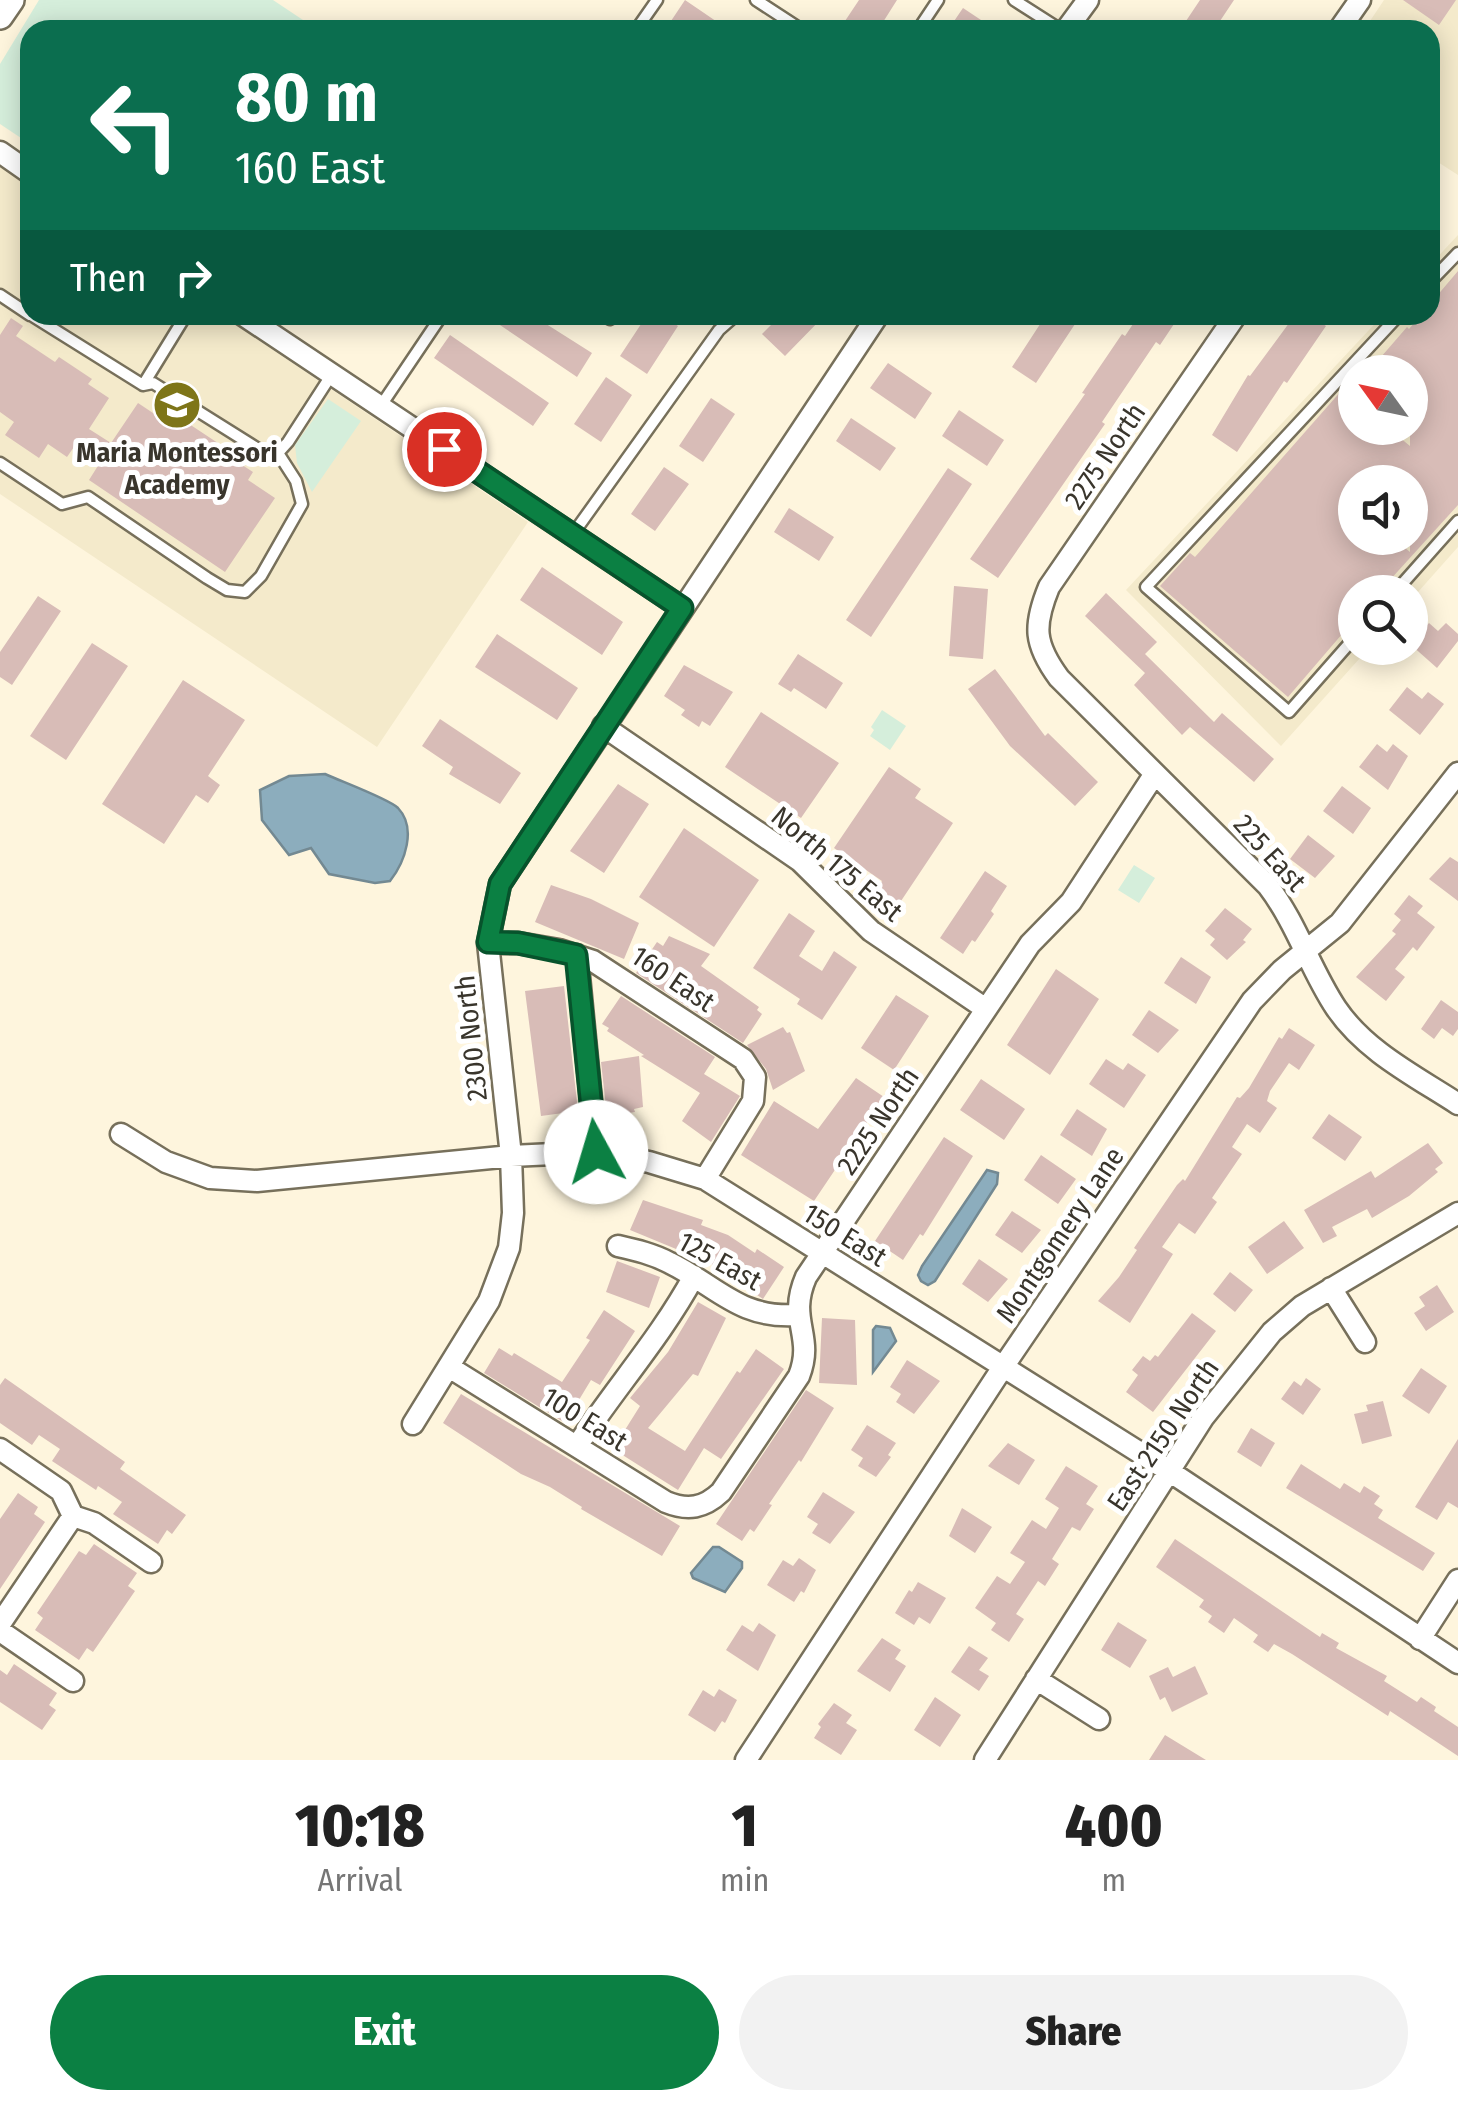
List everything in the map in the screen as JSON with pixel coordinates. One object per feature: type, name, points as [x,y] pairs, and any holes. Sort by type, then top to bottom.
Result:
[{"type":"street","points":[[0,16],[11,0]]},
{"type":"street","points":[[1071,20],[1088,0]]},
{"type":"street","points":[[258,325],[682,608]]},
{"type":"street","name":"2300 North","points":[[413,1424],[489,1301],[509,1248],[512,1156],[488,942],[500,884],[871,325]]},
{"type":"street","name":"2275 North","points":[[1038,636],[1039,612],[1049,587],[1229,325]]},
{"type":"street","name":"225 East","points":[[1038,636],[1044,658],[1059,678],[1268,886],[1288,915],[1327,994],[1351,1027],[1382,1054],[1458,1104]]},
{"type":"street","name":"North 175 East","points":[[603,726],[800,860],[871,931],[986,1009]]},
{"type":"street","name":"Montgomery Lane","points":[[747,1760],[1003,1367],[1252,1001],[1282,970],[1340,923],[1458,773]]},
{"type":"street","name":"2225 North","points":[[796,1314],[798,1295],[822,1254],[1030,944],[1072,902],[1154,775]]},
{"type":"street","name":"160 East","points":[[488,942],[518,943],[576,955],[606,967],[743,1059],[755,1078],[753,1101],[705,1179]]},
{"type":"street","points":[[576,955],[596,1152]]},
{"type":"street","name":"150 East","points":[[121,1134],[166,1162],[210,1178],[256,1181],[512,1156],[596,1152],[650,1162],[705,1179],[1169,1471],[1458,1663]]},
{"type":"street","name":"East 2150 North","points":[[985,1760],[1203,1418],[1272,1332],[1302,1306],[1458,1213]]},
{"type":"street","name":"125 East","points":[[618,1246],[656,1257],[752,1312],[796,1314]]},
{"type":"street","points":[[577,1446],[610,1394],[657,1338],[694,1276]]},
{"type":"street","points":[[1331,1288],[1365,1342]]},
{"type":"street","name":"100 East","points":[[449,1368],[666,1502],[679,1508],[695,1508],[721,1492],[799,1376],[805,1344],[796,1314]]},
{"type":"street","points":[[0,1449],[61,1491],[73,1516],[94,1523],[151,1562]]},
{"type":"street","points":[[73,1516],[0,1628],[73,1682]]},
{"type":"street","points":[[1420,1638],[1458,1580]]},
{"type":"street","points":[[1036,1679],[1098,1719]]},
{"type":"lane","points":[[756,0],[787,20]]},
{"type":"lane","points":[[1014,0],[1047,20]]},
{"type":"lane","points":[[1440,272],[1458,253]]},
{"type":"lane","points":[[46,325],[143,385],[152,383],[266,454],[278,453],[288,442],[332,374]]},
{"type":"lane","points":[[143,385],[180,325]]},
{"type":"lane","points":[[380,406],[435,325]]},
{"type":"lane","points":[[572,535],[725,325]]},
{"type":"lane","points":[[1338,656],[1289,712],[1146,587],[1390,325]]},
{"type":"lane","points":[[0,463],[62,504],[88,497],[207,578],[227,590],[245,592],[261,576],[302,504],[296,481],[278,453]]},
{"type":"lane","points":[[1410,575],[1458,521]]},
{"type":"shaded area","points":[[1384,0],[1458,0],[1458,175],[1440,163],[1440,20],[1371,20]]},
{"type":"shaded area","name":"Maria Montessori Academy","points":[[0,166],[20,179],[20,325],[236,325],[528,522],[377,747],[0,494]]},
{"type":"shaded area","points":[[1458,235],[1458,547],[1428,581],[1428,575],[1338,575],[1338,665],[1354,665],[1281,746],[1126,590],[1338,363],[1338,445],[1428,445],[1428,355],[1346,355],[1374,325],[1440,325],[1440,254]]},
{"type":"green space","points":[[39,0],[273,0],[303,20],[27,20]]},
{"type":"green space","points":[[20,31],[20,137],[0,124],[0,64]]},
{"type":"green space","points":[[328,399],[361,421],[312,492],[297,463],[295,445]]},
{"type":"green space","points":[[882,710],[906,726],[890,750],[870,736]]},
{"type":"green space","points":[[1134,865],[1155,878],[1139,903],[1118,890]]},
{"type":"water","points":[[325,774],[385,800],[404,816],[407,845],[390,881],[375,883],[329,874],[311,848],[289,855],[262,820],[260,790],[289,776]]},
{"type":"water","points":[[987,1170],[998,1173],[997,1184],[935,1281],[928,1285],[918,1275],[922,1266]]},
{"type":"water","points":[[876,1326],[890,1328],[896,1341],[873,1372],[873,1330]]},
{"type":"water","points":[[713,1547],[742,1562],[725,1592],[693,1578],[691,1573]]},
{"type":"building","points":[[685,0],[714,20],[672,20]]},
{"type":"building","points":[[859,0],[897,0],[884,20],[846,20]]},
{"type":"building","points":[[1200,0],[1234,0],[1221,20],[1187,20]]},
{"type":"building","points":[[1403,0],[1456,0],[1440,24],[1440,20],[1432,20]]},
{"type":"building","points":[[963,8],[981,20],[955,20]]},
{"type":"building","points":[[1458,271],[1458,505],[1428,538],[1428,465],[1338,465],[1338,555],[1413,555],[1394,575],[1338,575],[1338,639],[1288,697],[1160,586],[1190,553],[1195,557],[1338,395],[1338,445],[1428,445],[1428,355],[1383,355],[1407,327],[1440,325],[1440,292]]},
{"type":"building","name":"Maria Montessori Academy","points":[[11,318],[23,326],[16,336],[55,362],[59,357],[92,379],[88,384],[109,398],[89,429],[111,443],[138,403],[162,419],[168,410],[242,459],[239,463],[253,472],[248,480],[275,498],[225,572],[89,480],[101,461],[76,444],[67,457],[48,444],[39,458],[5,435],[14,422],[0,412],[0,335]]},
{"type":"building","points":[[500,325],[548,325],[592,353],[577,377]]},
{"type":"building","points":[[640,325],[678,326],[647,374],[620,356]]},
{"type":"building","points":[[771,325],[815,325],[785,356],[762,334]]},
{"type":"building","points":[[1039,325],[1074,325],[1036,383],[1012,367]]},
{"type":"building","points":[[1132,325],[1173,325],[1160,345],[1156,342],[1102,422],[1105,424],[998,578],[970,559],[1122,334],[1125,336]]},
{"type":"building","points":[[1288,325],[1326,326],[1237,452],[1212,435]]},
{"type":"building","points":[[450,335],[549,403],[533,426],[434,358]]},
{"type":"building","points":[[888,363],[932,393],[915,419],[870,388]]},
{"type":"building","points":[[606,377],[632,395],[601,442],[574,424]]},
{"type":"building","points":[[711,398],[735,414],[703,462],[679,446]]},
{"type":"building","points":[[959,410],[1004,440],[987,466],[942,436]]},
{"type":"building","points":[[851,418],[896,448],[880,471],[836,441]]},
{"type":"building","points":[[664,467],[689,484],[655,531],[631,514]]},
{"type":"building","points":[[948,468],[972,484],[871,637],[846,620]]},
{"type":"building","points":[[789,508],[834,537],[819,561],[774,532]]},
{"type":"building","points":[[542,567],[623,622],[602,655],[520,600]]},
{"type":"building","points":[[954,586],[988,589],[983,659],[949,656]]},
{"type":"building","points":[[1106,593],[1157,642],[1145,654],[1214,722],[1222,713],[1274,759],[1254,782],[1190,727],[1182,735],[1134,685],[1145,673],[1085,616]]},
{"type":"building","points":[[38,596],[61,611],[12,685],[0,677],[0,652]]},
{"type":"building","points":[[1446,623],[1458,634],[1458,641],[1437,668],[1428,660],[1428,624],[1438,631]]},
{"type":"building","points":[[497,634],[578,688],[557,720],[475,667]]},
{"type":"building","points":[[92,643],[128,666],[66,760],[30,736]]},
{"type":"building","points":[[798,654],[843,683],[826,709],[794,688],[791,692],[778,684]]},
{"type":"building","points":[[684,665],[733,692],[710,726],[702,721],[699,727],[681,715],[685,710],[664,696]]},
{"type":"building","points":[[995,669],[1045,736],[1048,733],[1098,782],[1075,806],[1010,746],[968,689]]},
{"type":"building","points":[[183,680],[245,720],[208,776],[220,785],[208,803],[196,795],[164,844],[102,804]]},
{"type":"building","points":[[1407,687],[1422,699],[1428,692],[1444,704],[1420,735],[1389,710]]},
{"type":"building","points":[[761,712],[839,763],[801,818],[725,767]]},
{"type":"building","points":[[440,719],[521,773],[500,804],[449,774],[453,767],[422,746]]},
{"type":"building","points":[[1377,744],[1387,752],[1393,744],[1408,756],[1388,790],[1359,767]]},
{"type":"building","points":[[889,767],[921,789],[915,798],[953,823],[899,904],[877,889],[882,881],[834,848]]},
{"type":"building","points":[[618,784],[649,804],[604,873],[570,851]]},
{"type":"building","points":[[1342,786],[1371,808],[1353,834],[1323,811]]},
{"type":"building","points":[[684,828],[759,880],[714,947],[639,897]]},
{"type":"building","points":[[1308,835],[1335,856],[1315,878],[1290,859]]},
{"type":"building","points":[[1450,857],[1458,862],[1458,901],[1429,879]]},
{"type":"building","points":[[985,871],[1007,886],[991,911],[994,914],[963,954],[940,938]]},
{"type":"building","points":[[551,885],[591,899],[639,923],[624,959],[535,922]]},
{"type":"building","points":[[1409,895],[1423,906],[1417,913],[1435,927],[1417,951],[1413,947],[1395,969],[1405,977],[1386,1001],[1356,977],[1396,934],[1392,931],[1401,920],[1394,914]]},
{"type":"building","points":[[1225,908],[1252,929],[1243,940],[1246,942],[1227,960],[1210,945],[1215,939],[1205,931]]},
{"type":"building","points":[[789,913],[815,931],[799,956],[822,971],[834,951],[857,967],[822,1020],[797,1004],[800,999],[753,968]]},
{"type":"building","points":[[669,936],[710,954],[701,966],[759,1007],[757,1010],[762,1014],[743,1043],[636,973],[657,942],[663,946]]},
{"type":"building","points":[[1181,957],[1211,977],[1196,1004],[1164,983]]},
{"type":"building","points":[[1056,969],[1099,999],[1050,1075],[1007,1045]]},
{"type":"building","points":[[564,986],[578,1111],[541,1116],[525,991]]},
{"type":"building","points":[[896,995],[929,1016],[894,1070],[861,1048]]},
{"type":"building","points":[[621,996],[715,1057],[704,1074],[740,1096],[711,1142],[682,1121],[700,1093],[641,1056],[644,1055],[602,1024]]},
{"type":"building","points":[[1441,1000],[1458,1012],[1458,1029],[1453,1036],[1442,1028],[1434,1039],[1421,1029]]},
{"type":"building","points":[[1149,1010],[1179,1030],[1158,1053],[1132,1035]]},
{"type":"building","points":[[783,1027],[790,1032],[805,1071],[773,1090],[766,1069],[747,1045]]},
{"type":"building","points":[[1289,1028],[1315,1045],[1299,1070],[1289,1063],[1270,1091],[1267,1101],[1277,1108],[1260,1133],[1247,1124],[1232,1147],[1242,1154],[1212,1198],[1217,1202],[1195,1234],[1179,1223],[1162,1247],[1173,1254],[1130,1323],[1098,1301],[1119,1277],[1137,1250],[1134,1248],[1177,1185],[1185,1181],[1237,1097],[1249,1088],[1279,1037],[1282,1039]]},
{"type":"building","points":[[639,1056],[643,1107],[607,1116],[601,1062]]},
{"type":"building","points":[[1106,1059],[1123,1070],[1128,1063],[1146,1075],[1124,1108],[1089,1084]]},
{"type":"building","points":[[856,1078],[884,1097],[814,1201],[741,1155],[774,1101],[818,1129]]},
{"type":"building","points":[[981,1079],[1025,1109],[1004,1140],[960,1110]]},
{"type":"building","points":[[1077,1109],[1107,1129],[1092,1156],[1060,1135]]},
{"type":"building","points":[[1329,1114],[1362,1137],[1345,1161],[1312,1138]]},
{"type":"building","points":[[944,1137],[973,1156],[923,1236],[920,1234],[903,1260],[875,1241]]},
{"type":"building","points":[[1428,1143],[1443,1163],[1435,1169],[1438,1172],[1409,1196],[1372,1218],[1367,1209],[1332,1227],[1337,1236],[1323,1243],[1304,1210],[1371,1171],[1375,1178]]},
{"type":"building","points":[[1041,1155],[1076,1179],[1058,1204],[1024,1180]]},
{"type":"building","points":[[643,1200],[703,1220],[701,1225],[728,1235],[755,1253],[757,1249],[784,1267],[763,1299],[710,1263],[630,1230]]},
{"type":"building","points":[[1012,1211],[1041,1230],[1022,1253],[995,1235]]},
{"type":"building","points":[[1284,1221],[1304,1248],[1267,1274],[1248,1247]]},
{"type":"building","points":[[979,1259],[1008,1279],[988,1302],[962,1284]]},
{"type":"building","points":[[617,1261],[660,1277],[649,1308],[606,1292]]},
{"type":"building","points":[[1230,1272],[1253,1290],[1235,1312],[1213,1294]]},
{"type":"building","points":[[1437,1285],[1454,1312],[1426,1331],[1414,1313],[1425,1306],[1419,1297]]},
{"type":"building","points":[[698,1302],[726,1318],[698,1376],[693,1374],[648,1428],[685,1451],[737,1371],[740,1373],[756,1349],[784,1369],[721,1459],[704,1448],[678,1490],[613,1449],[640,1406],[630,1398],[668,1352]]},
{"type":"building","points":[[604,1310],[635,1331],[600,1385],[591,1380],[565,1423],[484,1373],[499,1348],[562,1382],[590,1340],[586,1338]]},
{"type":"building","points":[[1192,1313],[1216,1331],[1153,1412],[1126,1392],[1138,1375],[1132,1370],[1143,1356],[1150,1361],[1155,1355],[1158,1357]]},
{"type":"building","points":[[822,1318],[855,1320],[857,1385],[819,1383]]},
{"type":"building","points":[[907,1360],[940,1381],[914,1414],[896,1402],[901,1394],[890,1387]]},
{"type":"building","points":[[1421,1368],[1447,1386],[1429,1414],[1402,1396]]},
{"type":"building","points":[[5,1378],[125,1462],[120,1469],[186,1515],[172,1534],[167,1530],[158,1544],[113,1514],[122,1502],[52,1461],[60,1449],[39,1435],[32,1445],[0,1423],[0,1385]]},
{"type":"building","points":[[1306,1378],[1321,1389],[1303,1415],[1281,1399],[1294,1381],[1301,1386]]},
{"type":"building","points":[[806,1390],[834,1408],[754,1532],[750,1529],[742,1541],[716,1524]]},
{"type":"building","points":[[461,1394],[680,1526],[662,1556],[550,1487],[521,1474],[443,1423]]},
{"type":"building","points":[[1383,1401],[1392,1436],[1362,1444],[1354,1414],[1368,1411],[1366,1405]]},
{"type":"building","points":[[867,1425],[896,1443],[876,1477],[858,1466],[863,1458],[851,1450]]},
{"type":"building","points":[[1251,1428],[1275,1443],[1261,1467],[1237,1452]]},
{"type":"building","points":[[1458,1439],[1458,1508],[1448,1502],[1437,1520],[1415,1507]]},
{"type":"building","points":[[1008,1443],[1035,1460],[1019,1485],[988,1466]]},
{"type":"building","points":[[1301,1464],[1340,1489],[1344,1483],[1360,1493],[1364,1486],[1380,1496],[1374,1504],[1383,1510],[1378,1518],[1435,1553],[1423,1571],[1286,1488]]},
{"type":"building","points":[[1066,1466],[1098,1486],[1086,1504],[1094,1509],[1080,1531],[1072,1527],[1052,1559],[1059,1564],[1045,1586],[1038,1581],[1016,1614],[1024,1619],[1009,1642],[991,1630],[996,1623],[975,1608],[997,1576],[1010,1584],[1025,1562],[1010,1553],[1032,1520],[1046,1529],[1059,1508],[1045,1499]]},
{"type":"building","points":[[823,1492],[855,1512],[830,1544],[812,1533],[818,1524],[807,1517]]},
{"type":"building","points":[[18,1493],[38,1507],[34,1514],[45,1522],[0,1589],[0,1519]]},
{"type":"building","points":[[962,1508],[992,1527],[975,1553],[949,1536]]},
{"type":"building","points":[[1175,1539],[1320,1637],[1322,1633],[1339,1643],[1336,1648],[1387,1676],[1384,1681],[1417,1702],[1421,1697],[1436,1707],[1434,1711],[1458,1727],[1458,1756],[1390,1711],[1388,1716],[1274,1644],[1268,1652],[1253,1642],[1258,1635],[1234,1618],[1224,1633],[1208,1622],[1212,1616],[1199,1607],[1204,1600],[1156,1567]]},
{"type":"building","points":[[94,1544],[137,1573],[128,1586],[135,1591],[93,1652],[87,1648],[79,1660],[35,1630],[43,1618],[37,1613],[79,1551],[86,1555]]},
{"type":"building","points":[[799,1558],[816,1570],[804,1593],[801,1591],[794,1602],[767,1585],[783,1560],[793,1566]]},
{"type":"building","points":[[918,1582],[946,1598],[930,1624],[919,1617],[914,1625],[895,1613]]},
{"type":"building","points":[[1118,1622],[1147,1640],[1130,1668],[1101,1650]]},
{"type":"building","points":[[759,1623],[776,1635],[758,1671],[726,1650],[742,1625],[753,1632]]},
{"type":"building","points":[[882,1638],[901,1650],[895,1659],[906,1666],[890,1692],[857,1671]]},
{"type":"building","points":[[969,1646],[988,1658],[979,1670],[989,1676],[979,1691],[951,1672]]},
{"type":"building","points":[[14,1664],[57,1693],[49,1705],[56,1710],[42,1730],[0,1702],[0,1670],[7,1675]]},
{"type":"building","points":[[1195,1666],[1208,1694],[1172,1712],[1165,1697],[1160,1700],[1149,1676],[1168,1667],[1173,1677]]},
{"type":"building","points":[[719,1689],[737,1700],[725,1723],[722,1721],[715,1732],[688,1715],[703,1690],[714,1697]]},
{"type":"building","points":[[935,1697],[961,1715],[940,1747],[914,1730]]},
{"type":"building","points":[[834,1703],[852,1715],[846,1723],[857,1730],[841,1755],[814,1738],[821,1727],[818,1724]]},
{"type":"building","points":[[1165,1735],[1206,1760],[1149,1760]]},
{"type":"place","name":"Maria Montessori Academy","points":[[177,405]]},
{"type":"route","points":[[444,449],[682,608],[500,884],[488,942],[518,943],[576,955],[596,1152]]}]
